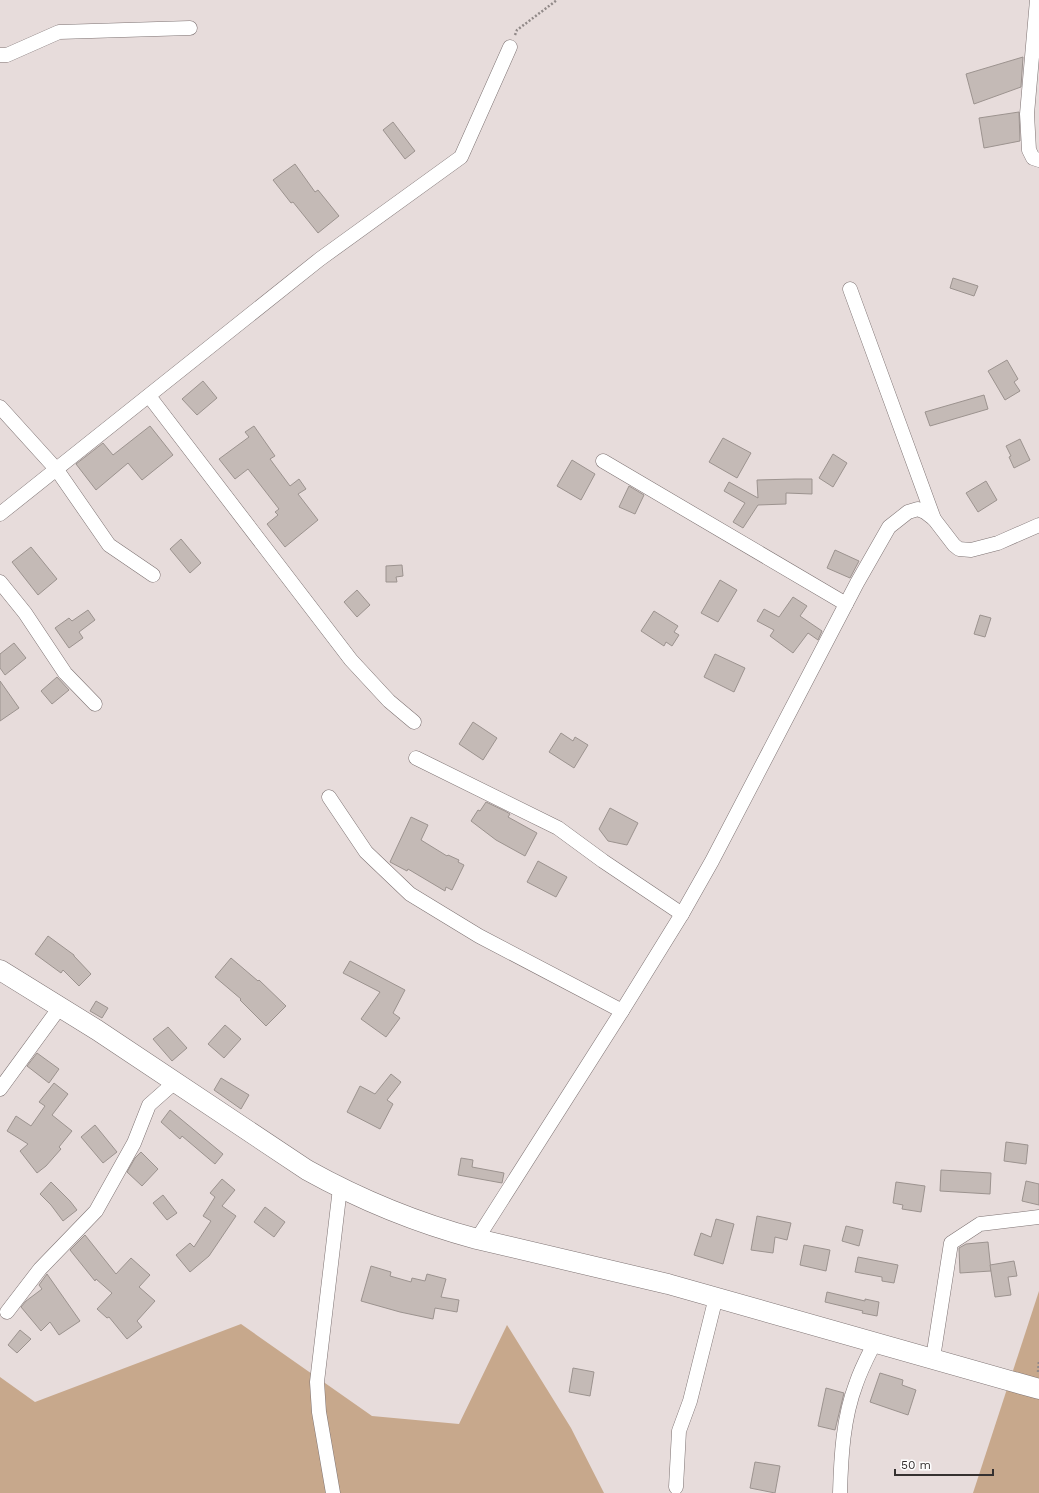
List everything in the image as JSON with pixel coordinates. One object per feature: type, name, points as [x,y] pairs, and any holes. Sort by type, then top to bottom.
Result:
[{"type":"street","points":[[1037,0],[1027,114],[1029,150],[1033,158],[1039,160]]},
{"type":"street","points":[[0,56],[7,55],[59,32],[190,28]]},
{"type":"street","points":[[0,514],[320,259],[461,157],[510,47]]},
{"type":"street","points":[[850,289],[934,519]]},
{"type":"street","points":[[149,396],[351,660],[389,701],[414,722]]},
{"type":"street","points":[[0,406],[57,470],[109,545],[153,575]]},
{"type":"street","points":[[603,461],[846,604]]},
{"type":"street","points":[[477,1239],[682,914],[716,854],[846,604],[889,527],[908,512],[918,509],[934,519],[954,545],[959,549],[971,550],[998,543],[1039,525]]},
{"type":"street","points":[[0,582],[25,613],[65,673],[95,704]]},
{"type":"street","points":[[416,758],[558,828],[603,861],[682,914]]},
{"type":"street","points":[[329,797],[366,852],[410,894],[478,936],[622,1011]]},
{"type":"street","points":[[0,970],[97,1030],[307,1170],[340,1188],[405,1217],[477,1239],[668,1284],[1039,1389]]},
{"type":"street","points":[[0,1089],[60,1006]]},
{"type":"street","points":[[7,1312],[40,1269],[96,1211],[134,1142],[149,1105],[175,1082]]},
{"type":"street","points":[[333,1493],[319,1412],[317,1382],[340,1188]]},
{"type":"street","points":[[933,1358],[951,1243],[980,1224],[1039,1217]]},
{"type":"street","points":[[676,1487],[679,1431],[690,1401],[716,1298]]},
{"type":"street","points":[[840,1493],[842,1450],[850,1402],[855,1384],[875,1342]]},
{"type":"path","points":[[510,47],[517,30],[557,0]]},
{"type":"shaded area","points":[[1039,1291],[1039,1493],[973,1493]]},
{"type":"shaded area","points":[[241,1324],[372,1416],[459,1424],[507,1325],[571,1428],[604,1493],[0,1493],[0,1377],[35,1402]]},
{"type":"building","points":[[1023,57],[1021,87],[974,104],[966,74]]},
{"type":"building","points":[[1019,112],[1020,141],[984,148],[979,118]]},
{"type":"building","points":[[393,122],[415,151],[405,159],[383,130]]},
{"type":"building","points":[[295,164],[315,192],[318,190],[339,216],[318,233],[273,180]]},
{"type":"building","points":[[953,278],[978,286],[974,296],[950,288]]},
{"type":"building","points":[[1007,360],[1018,379],[1014,382],[1020,391],[1005,400],[988,371]]},
{"type":"building","points":[[203,381],[217,398],[197,415],[182,399]]},
{"type":"building","points":[[984,395],[988,409],[930,426],[925,412]]},
{"type":"building","points":[[150,426],[173,455],[142,480],[128,463],[96,490],[76,464],[103,443],[113,455]]},
{"type":"building","points":[[254,426],[275,456],[270,459],[290,486],[299,479],[306,489],[298,494],[318,520],[285,547],[267,524],[278,515],[275,512],[279,509],[248,469],[235,479],[219,459],[249,437],[245,432]]},
{"type":"building","points":[[723,438],[751,453],[737,478],[709,462]]},
{"type":"building","points":[[1020,439],[1030,460],[1014,468],[1009,457],[1011,456],[1006,446]]},
{"type":"building","points":[[833,454],[847,463],[833,487],[819,478]]},
{"type":"building","points":[[572,460],[595,474],[581,500],[557,486]]},
{"type":"building","points":[[812,479],[812,494],[786,493],[786,504],[758,505],[743,528],[733,522],[745,503],[724,491],[729,482],[758,498],[757,480]]},
{"type":"building","points":[[986,481],[997,500],[978,512],[966,493]]},
{"type":"building","points":[[629,486],[644,495],[635,514],[619,507]]},
{"type":"building","points":[[181,539],[201,563],[190,573],[170,549]]},
{"type":"building","points":[[31,547],[57,579],[38,595],[12,562]]},
{"type":"building","points":[[835,550],[859,561],[850,578],[827,568]]},
{"type":"building","points":[[402,565],[403,576],[396,577],[397,582],[386,582],[386,566]]},
{"type":"building","points":[[720,580],[737,590],[718,622],[701,613]]},
{"type":"building","points":[[357,590],[370,605],[357,617],[344,602]]},
{"type":"building","points":[[793,597],[807,606],[800,616],[822,631],[818,640],[808,633],[793,653],[770,636],[774,630],[757,621],[764,609],[779,617]]},
{"type":"building","points":[[88,610],[95,620],[79,632],[83,638],[69,648],[55,628],[69,618],[72,621]]},
{"type":"building","points":[[654,611],[678,626],[674,632],[679,635],[672,646],[666,642],[664,646],[641,631]]},
{"type":"building","points":[[980,615],[991,618],[985,637],[974,634]]},
{"type":"building","points":[[14,643],[26,658],[5,675],[0,668],[0,654]]},
{"type":"building","points":[[715,654],[745,668],[734,692],[704,677]]},
{"type":"building","points":[[57,677],[69,690],[52,704],[41,691]]},
{"type":"building","points":[[0,681],[19,708],[0,721]]},
{"type":"building","points":[[473,722],[497,738],[483,760],[459,744]]},
{"type":"building","points":[[561,733],[573,741],[575,737],[588,745],[574,768],[549,752]]},
{"type":"building","points":[[486,802],[510,814],[508,817],[537,833],[525,856],[496,840],[471,821],[478,810],[480,811]]},
{"type":"building","points":[[610,808],[638,823],[627,845],[608,841],[599,829]]},
{"type":"building","points":[[411,817],[428,825],[421,840],[447,856],[448,855],[459,860],[458,862],[464,865],[452,890],[446,887],[445,891],[408,869],[407,871],[390,862]]},
{"type":"building","points":[[538,861],[567,877],[556,897],[527,882]]},
{"type":"building","points":[[48,936],[74,955],[91,974],[79,986],[63,970],[61,973],[35,954]]},
{"type":"building","points":[[231,958],[258,981],[259,980],[286,1006],[266,1026],[240,1000],[241,999],[215,977]]},
{"type":"building","points":[[350,961],[405,990],[393,1013],[400,1018],[386,1037],[361,1019],[380,992],[343,973]]},
{"type":"building","points":[[96,1001],[108,1008],[102,1018],[90,1011]]},
{"type":"building","points":[[225,1025],[241,1039],[224,1058],[208,1044]]},
{"type":"building","points":[[168,1027],[187,1048],[172,1061],[153,1039]]},
{"type":"building","points":[[37,1053],[59,1069],[49,1083],[27,1066]]},
{"type":"building","points":[[391,1074],[401,1082],[387,1100],[393,1104],[380,1129],[347,1112],[360,1086],[375,1094]]},
{"type":"building","points":[[221,1078],[249,1095],[241,1109],[214,1090]]},
{"type":"building","points":[[54,1083],[68,1094],[52,1115],[72,1131],[59,1147],[61,1149],[46,1166],[37,1173],[20,1151],[28,1144],[7,1131],[16,1116],[31,1126],[45,1106],[39,1102]]},
{"type":"building","points":[[170,1110],[223,1154],[215,1164],[182,1136],[180,1139],[161,1122]]},
{"type":"building","points":[[95,1125],[117,1152],[103,1163],[81,1137]]},
{"type":"building","points":[[1006,1142],[1028,1145],[1026,1164],[1004,1161]]},
{"type":"building","points":[[141,1152],[158,1169],[142,1186],[127,1172],[135,1158]]},
{"type":"building","points":[[461,1158],[473,1160],[472,1167],[504,1173],[502,1183],[458,1175]]},
{"type":"building","points":[[941,1170],[991,1173],[990,1194],[940,1191]]},
{"type":"building","points":[[222,1179],[235,1190],[222,1206],[236,1216],[209,1256],[190,1272],[176,1255],[190,1243],[194,1247],[211,1221],[203,1216],[215,1197],[210,1193]]},
{"type":"building","points":[[1026,1181],[1039,1184],[1039,1205],[1022,1201]]},
{"type":"building","points":[[51,1182],[77,1210],[63,1221],[51,1205],[40,1194]]},
{"type":"building","points":[[896,1182],[925,1186],[921,1212],[902,1209],[903,1205],[893,1203]]},
{"type":"building","points":[[163,1195],[177,1213],[167,1220],[153,1203]]},
{"type":"building","points":[[265,1207],[285,1222],[274,1237],[254,1222]]},
{"type":"building","points":[[757,1216],[791,1223],[787,1240],[775,1237],[773,1253],[751,1250]]},
{"type":"building","points":[[716,1219],[734,1224],[723,1264],[694,1255],[701,1233],[711,1237]]},
{"type":"building","points":[[846,1226],[863,1230],[859,1246],[842,1241]]},
{"type":"building","points":[[85,1235],[116,1274],[131,1258],[150,1275],[139,1287],[155,1301],[137,1321],[142,1327],[127,1339],[109,1317],[107,1318],[97,1309],[112,1293],[96,1279],[95,1281],[70,1250]]},
{"type":"building","points":[[988,1242],[991,1271],[960,1273],[959,1248],[966,1244]]},
{"type":"building","points":[[804,1245],[830,1250],[826,1271],[800,1265]]},
{"type":"building","points":[[858,1257],[898,1265],[894,1283],[882,1281],[882,1277],[855,1272]]},
{"type":"building","points":[[1014,1261],[1017,1276],[1008,1277],[1011,1295],[995,1297],[990,1265]]},
{"type":"building","points":[[371,1266],[391,1272],[390,1276],[411,1282],[412,1278],[425,1281],[427,1274],[446,1279],[441,1297],[459,1300],[457,1312],[435,1308],[433,1319],[400,1312],[361,1301]]},
{"type":"building","points":[[47,1274],[80,1321],[59,1335],[50,1322],[41,1331],[21,1307],[26,1301],[42,1289],[39,1285]]},
{"type":"building","points":[[827,1292],[865,1301],[865,1299],[879,1302],[877,1316],[825,1302]]},
{"type":"building","points":[[20,1330],[31,1339],[17,1353],[8,1345]]},
{"type":"building","points":[[573,1368],[594,1372],[590,1396],[569,1392]]},
{"type":"building","points":[[880,1373],[903,1380],[902,1385],[916,1390],[908,1415],[870,1402]]},
{"type":"building","points":[[826,1388],[844,1393],[835,1430],[818,1426]]},
{"type":"building","points":[[755,1462],[780,1466],[775,1493],[750,1488]]}]
